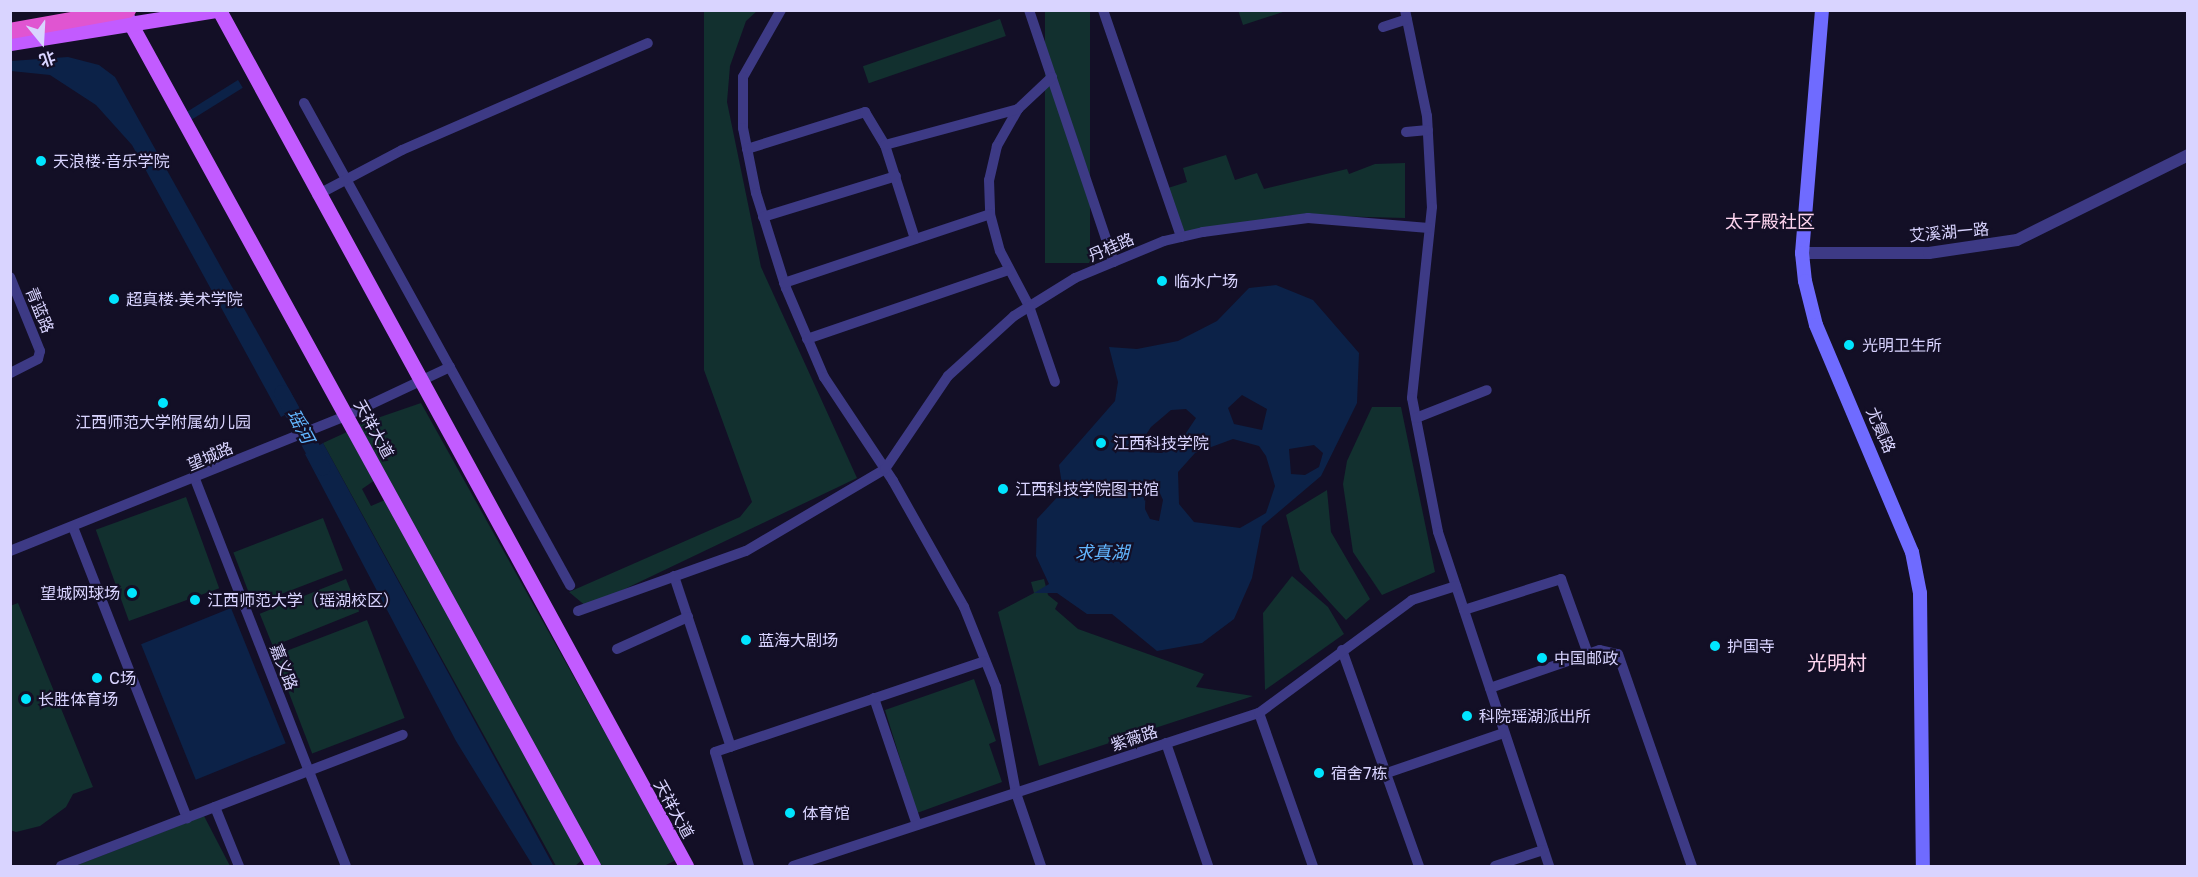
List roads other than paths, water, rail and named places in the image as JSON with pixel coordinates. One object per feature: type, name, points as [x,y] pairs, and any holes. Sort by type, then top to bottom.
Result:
[{"type":"highway","points":[[10,32],[127,14]]},
{"type":"main road","points":[[10,42],[127,14],[218,10]]},
{"type":"main road","name":"天祥大道","points":[[218,10],[419,385],[686,867]]},
{"type":"main road","name":"尤氨路","points":[[1822,10],[1802,253],[1816,325],[1912,552],[1920,593],[1923,867]]},
{"type":"main road","name":"天祥大道","points":[[127,14],[340,418],[593,867]]},
{"type":"street","points":[[781,10],[743,77],[747,149],[764,218],[784,283],[824,377],[885,469],[964,607],[985,661],[1016,791],[1041,867]]},
{"type":"street","points":[[1029,10],[1114,262]]},
{"type":"street","points":[[1103,10],[1181,237]]},
{"type":"street","points":[[1383,27],[1406,15],[1428,130],[1430,228],[1412,398],[1438,532],[1549,867]]},
{"type":"street","points":[[317,195],[648,43]]},
{"type":"street","points":[[1052,77],[1018,109],[998,146],[989,180],[990,214],[1008,270],[1029,306],[1055,382]]},
{"type":"street","points":[[304,103],[570,585]]},
{"type":"street","points":[[885,145],[1018,109]]},
{"type":"street","points":[[747,149],[865,112],[885,145],[915,239]]},
{"type":"street","points":[[1406,132],[1428,130]]},
{"type":"street","name":"艾溪湖一路","points":[[1802,253],[1929,253],[2017,240],[2187,155]]},
{"type":"street","points":[[764,218],[896,176]]},
{"type":"street","points":[[784,283],[990,214]]},
{"type":"street","name":"丹桂路","points":[[885,469],[948,376],[1029,306],[1114,262],[1181,237],[1308,218],[1430,228]]},
{"type":"street","points":[[807,339],[1008,270]]},
{"type":"street","name":"青蓝路","points":[[10,277],[40,351],[38,359],[10,373]]},
{"type":"street","name":"望城路","points":[[10,551],[195,479],[419,385],[450,367]]},
{"type":"street","points":[[1416,418],[1487,390]]},
{"type":"street","points":[[578,611],[746,551],[885,469]]},
{"type":"street","name":"嘉义路","points":[[195,479],[346,867]]},
{"type":"street","points":[[73,526],[188,818]]},
{"type":"street","points":[[674,576],[731,747]]},
{"type":"street","points":[[1464,610],[1561,579],[1588,654]]},
{"type":"street","name":"紫薇路","points":[[793,867],[1016,791],[1259,713],[1412,600],[1456,586]]},
{"type":"street","points":[[617,649],[688,617]]},
{"type":"street","points":[[1342,650],[1419,867]]},
{"type":"street","points":[[1490,688],[1588,654],[1618,654],[1692,867]]},
{"type":"street","points":[[749,867],[715,752],[985,661]]},
{"type":"street","points":[[874,698],[917,825]]},
{"type":"street","points":[[1259,713],[1313,867]]},
{"type":"street","points":[[1387,773],[1504,733]]},
{"type":"street","points":[[61,867],[403,735]]},
{"type":"street","points":[[1166,743],[1208,867]]},
{"type":"street","points":[[215,807],[239,867]]},
{"type":"street","points":[[1495,867],[1543,850]]},
{"type":"water","points":[[68,57],[99,65],[115,77],[299,407],[281,417],[132,145],[96,105],[50,75],[11,71],[11,61]]},
{"type":"water","points":[[238,80],[243,88],[191,120],[186,112]]},
{"type":"water","name":"求真湖","points":[[1276,285],[1313,300],[1359,353],[1357,403],[1321,476],[1262,526],[1252,578],[1234,619],[1202,643],[1157,651],[1112,614],[1087,614],[1057,593],[1034,593],[1049,584],[1036,556],[1037,519],[1063,491],[1059,465],[1115,401],[1118,382],[1109,347],[1137,349],[1178,341],[1217,321],[1249,288]],"holes":[[[1242,395],[1267,409],[1262,430],[1234,424],[1228,408]],[[1186,409],[1196,418],[1186,433],[1162,453],[1144,452],[1141,442],[1151,427],[1171,410]],[[1233,439],[1259,446],[1266,456],[1275,486],[1266,513],[1240,528],[1194,522],[1179,504],[1178,472],[1195,453]],[[1314,445],[1323,453],[1319,467],[1305,475],[1291,474],[1289,449]],[[1146,480],[1154,480],[1163,500],[1159,521],[1150,519],[1145,509]]]},
{"type":"water","points":[[323,443],[555,866],[533,866],[456,741],[305,454]]},
{"type":"water","points":[[231,608],[286,743],[196,780],[141,644]]},
{"type":"waterway","name":"瑶河","points":[[282,393],[323,468]]},
{"type":"place","name":"天浪楼·音乐学院","points":[[41,161]]},
{"type":"place","name":"临水广场","points":[[1162,281]]},
{"type":"place","name":"超真楼·美术学院","points":[[114,299]]},
{"type":"place","name":"光明卫生所","points":[[1849,345]]},
{"type":"place","name":"江西师范大学附属幼儿园","points":[[163,403]]},
{"type":"place","name":"江西科技学院","points":[[1101,443]]},
{"type":"place","name":"江西科技学院图书馆","points":[[1003,489]]},
{"type":"place","name":"望城网球场","points":[[132,593]]},
{"type":"place","name":"江西师范大学（瑶湖校区）","points":[[195,600]]},
{"type":"place","name":"蓝海大剧场","points":[[746,640]]},
{"type":"place","name":"护国寺","points":[[1715,646]]},
{"type":"place","name":"中国邮政","points":[[1542,658]]},
{"type":"place","name":"C场","points":[[97,678]]},
{"type":"place","name":"长胜体育场","points":[[26,699]]},
{"type":"place","name":"科院瑶湖派出所","points":[[1467,716]]},
{"type":"place","name":"宿舍7栋","points":[[1319,773]]},
{"type":"place","name":"体育馆","points":[[790,813]]},
{"type":"district","name":"太子殿社区","points":[[1770,221]]},
{"type":"district","name":"光明村","points":[[1837,662]]}]
